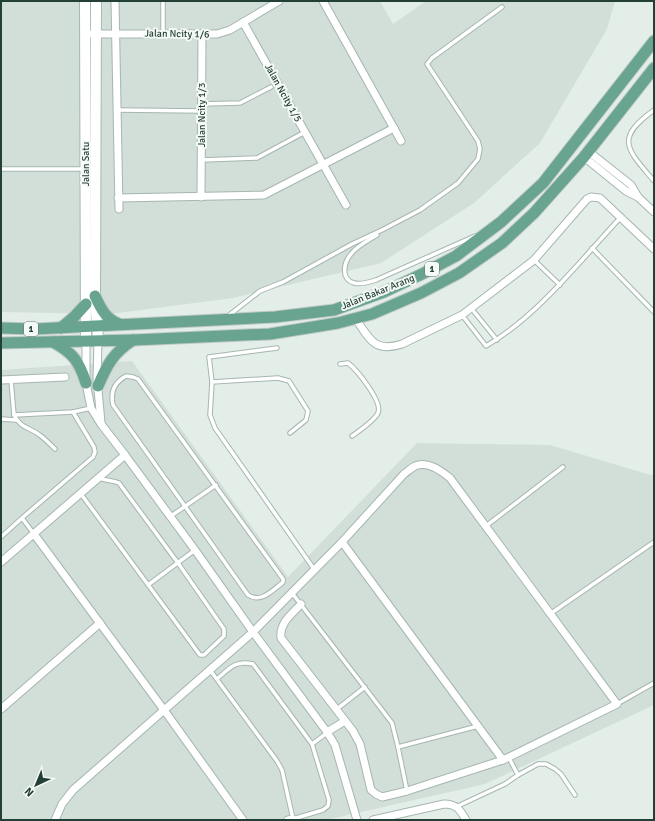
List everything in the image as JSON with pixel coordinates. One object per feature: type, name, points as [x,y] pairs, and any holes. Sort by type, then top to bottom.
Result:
[{"type":"main road","name":"Jalan Satu","points":[[85,1],[95,296],[98,341]]},
{"type":"main road","name":"Jalan Satu","points":[[86,340],[96,1]]},
{"type":"main road","name":"Jalan Bakar Arang","points":[[1,328],[35,329],[86,327],[119,324],[276,317],[334,310],[384,292],[456,256],[501,222],[543,183],[654,41]]},
{"type":"main road","name":"Jalan Bakar Arang","points":[[1,343],[134,340],[270,334],[338,323],[372,314],[420,294],[459,273],[484,256],[502,243],[534,214],[586,154],[654,68]]},
{"type":"main road","points":[[95,296],[103,313],[111,320],[119,324]]},
{"type":"main road","points":[[61,328],[86,304]]},
{"type":"main road","points":[[98,386],[112,358],[122,348],[134,340]]},
{"type":"main road","points":[[53,342],[67,350],[76,358],[86,383]]},
{"type":"street","points":[[115,1],[119,209]]},
{"type":"street","name":"Jalan Ncity 1/6","points":[[85,34],[223,33],[277,1]]},
{"type":"street","points":[[323,1],[401,141]]},
{"type":"street","name":"Jalan Ncity 1/5","points":[[243,22],[346,205]]},
{"type":"street","name":"Jalan Ncity 1/3","points":[[201,197],[202,34]]},
{"type":"street","points":[[118,198],[264,195],[394,128]]},
{"type":"street","points":[[586,154],[631,185],[638,197],[654,212]]},
{"type":"street","points":[[355,318],[368,338],[374,344],[383,347],[392,347],[402,344],[462,315],[534,260],[587,199],[591,197],[600,198],[654,249]]},
{"type":"street","points":[[86,340],[86,383],[91,408],[101,424],[171,516],[253,632],[327,732],[335,745],[356,820]]},
{"type":"street","points":[[98,341],[98,386],[101,424]]},
{"type":"street","points":[[1,380],[65,377]]},
{"type":"street","points":[[1,562],[125,455]]},
{"type":"street","points":[[55,820],[62,804],[73,790],[253,632],[342,542],[404,474],[414,466],[425,465],[439,469],[450,478],[617,704],[506,759],[407,791],[382,796],[371,790],[357,737],[281,638],[280,632],[282,626],[301,604]]},
{"type":"street","points":[[34,534],[243,820]]},
{"type":"street","points":[[342,542],[478,726],[506,759]]},
{"type":"street","points":[[1,709],[100,623]]},
{"type":"street","points":[[327,732],[345,721]]},
{"type":"street","points":[[373,820],[444,804],[451,804],[458,806],[466,820]]},
{"type":"lane","points":[[162,1],[163,34]]},
{"type":"lane","points":[[224,319],[260,291],[283,282],[352,244],[420,210],[458,183],[478,159],[480,150],[478,141],[427,64],[432,58],[502,7]]},
{"type":"lane","points":[[116,110],[202,107],[240,103],[271,87]]},
{"type":"lane","points":[[654,110],[641,120],[631,132],[628,140],[629,148],[654,180]]},
{"type":"lane","points":[[202,160],[254,159],[304,132]]},
{"type":"lane","points":[[1,169],[91,169]]},
{"type":"lane","points":[[462,315],[486,346],[496,340],[520,322],[560,285],[620,217]]},
{"type":"lane","points":[[384,229],[351,253],[344,271],[347,278],[354,283],[364,283],[376,280],[461,242],[501,222]]},
{"type":"lane","points":[[592,248],[654,312]]},
{"type":"lane","points":[[534,260],[560,285]]},
{"type":"lane","points":[[471,308],[496,340]]},
{"type":"lane","points":[[277,348],[209,357],[212,382],[210,415],[215,428],[314,570]]},
{"type":"lane","points":[[340,364],[348,363],[353,367],[375,397],[378,405],[379,412],[376,416],[352,436]]},
{"type":"lane","points":[[126,376],[138,379],[216,485],[283,579],[283,582],[260,598],[253,598],[248,595],[186,506],[114,405],[112,401],[114,387],[118,380],[126,376]]},
{"type":"lane","points":[[212,382],[278,378],[289,381],[308,411],[306,420],[290,433]]},
{"type":"lane","points":[[11,380],[14,415],[16,420],[22,427],[41,436],[55,449]]},
{"type":"lane","points":[[14,415],[73,412],[91,408]]},
{"type":"lane","points":[[1,537],[93,457],[95,452],[94,447],[73,412]]},
{"type":"lane","points":[[1,419],[16,420]]},
{"type":"lane","points":[[485,527],[563,467]]},
{"type":"lane","points":[[81,494],[200,655],[204,655],[224,636],[224,629],[178,563],[118,483],[113,480],[104,481],[98,478]]},
{"type":"lane","points":[[171,516],[216,485]]},
{"type":"lane","points":[[22,518],[34,534]]},
{"type":"lane","points":[[550,614],[654,542]]},
{"type":"lane","points":[[148,585],[195,550]]},
{"type":"lane","points":[[292,593],[392,723],[407,791]]},
{"type":"lane","points":[[210,670],[280,766],[291,819],[323,810],[328,806],[329,800],[312,744],[253,664],[239,662],[217,678]]},
{"type":"lane","points":[[617,704],[654,683]]},
{"type":"lane","points":[[337,709],[365,687]]},
{"type":"lane","points":[[398,747],[478,726]]},
{"type":"lane","points":[[312,744],[327,732]]},
{"type":"lane","points":[[506,759],[518,775]]},
{"type":"lane","points":[[458,806],[505,784],[538,764],[546,764],[561,774],[575,795]]},
{"type":"shaded area","points":[[1,1],[380,1],[393,24],[426,1],[615,1],[607,29],[540,143],[474,203],[381,263],[233,298],[110,314],[1,312]]},
{"type":"shaded area","points":[[132,361],[288,577],[417,443],[550,445],[654,476],[654,705],[485,784],[326,820],[1,820],[1,370]]}]
